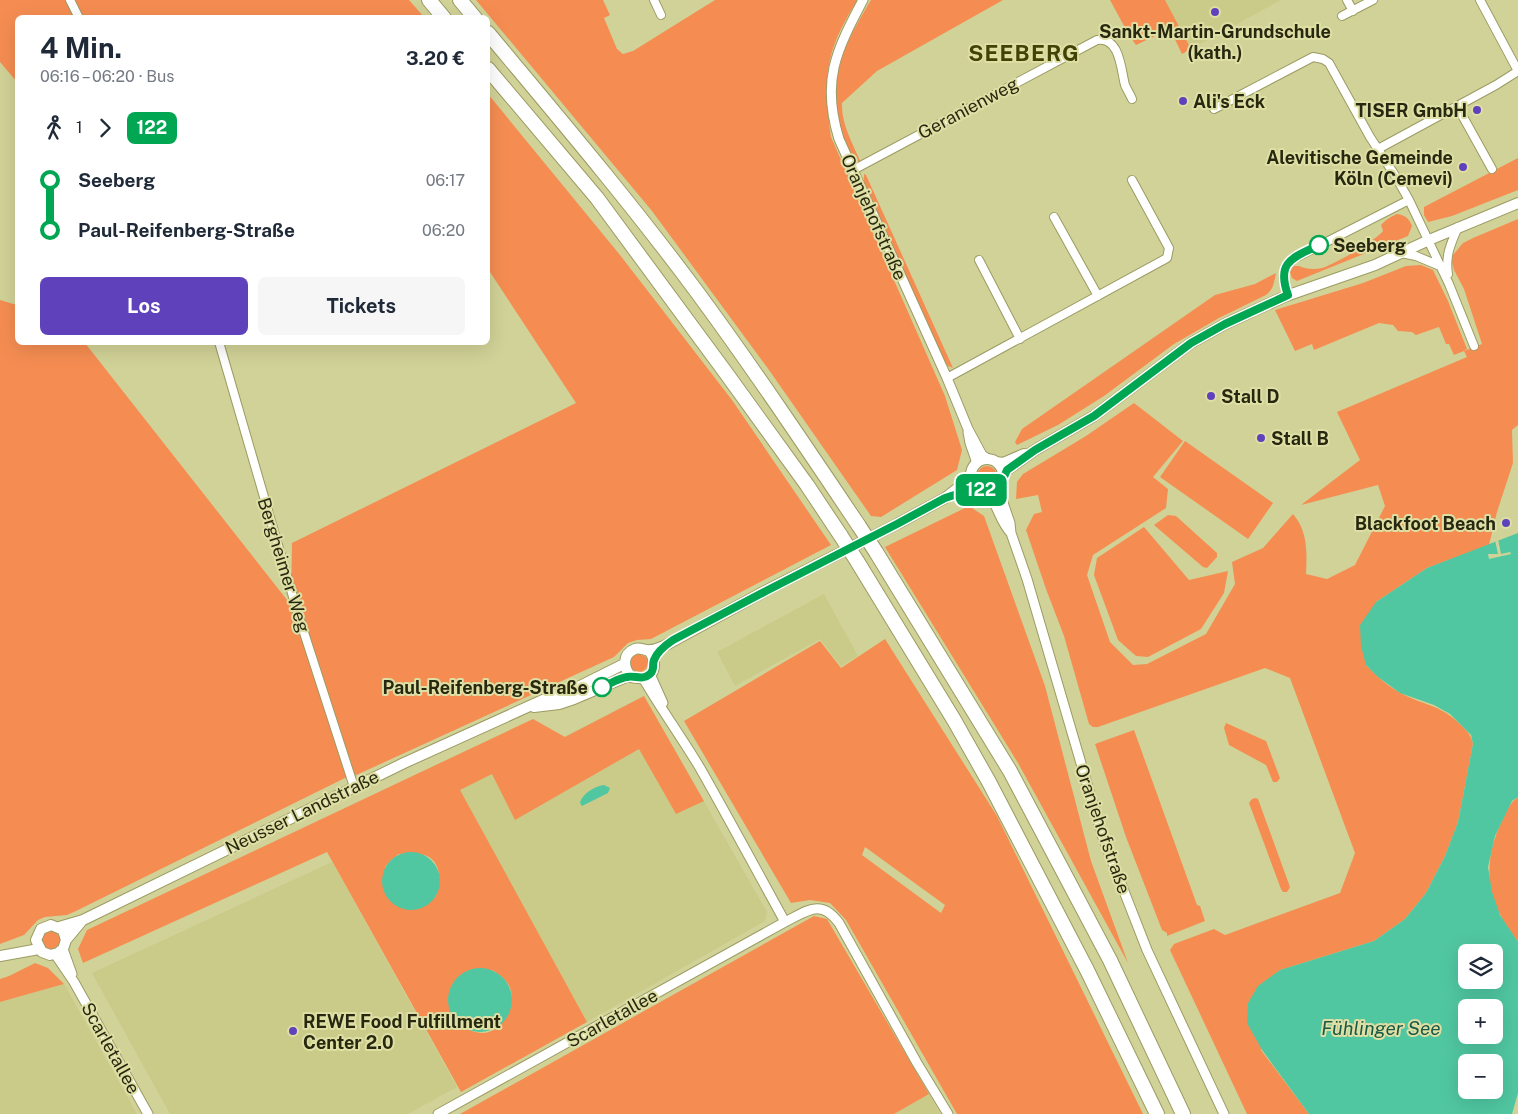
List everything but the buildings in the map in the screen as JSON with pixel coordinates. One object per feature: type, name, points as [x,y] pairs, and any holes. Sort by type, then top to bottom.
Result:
[{"type":"highway","points":[[429,0],[442,15]]},
{"type":"highway","points":[[460,0],[472,15]]},
{"type":"highway","points":[[490,35],[604,171],[697,292],[783,413],[876,552],[1010,771],[1110,960],[1183,1114]]},
{"type":"highway","points":[[490,71],[602,205],[807,485],[857,561],[954,720],[989,782],[1087,970],[1157,1114]]},
{"type":"main road","points":[[1035,450],[1003,463],[992,460],[976,463],[972,470],[971,478],[982,490],[998,488],[1007,470],[1035,450],[1094,416],[1191,343],[1225,324],[1288,295],[1375,265],[1458,227],[1518,203]]},
{"type":"main road","points":[[992,460],[1002,468],[1003,476]]},
{"type":"main road","name":"Neusser Landstraße","points":[[4,955],[38,945],[38,933],[46,926],[52,925],[59,928],[83,920],[354,787],[545,699],[580,686],[624,664],[631,651],[640,648],[651,655],[766,591],[945,498],[971,478]]},
{"type":"main road","name":"Neusser Landstraße","points":[[945,498],[982,490]]},
{"type":"main road","points":[[624,664],[630,676],[647,676],[653,670],[651,655]]},
{"type":"main road","name":"Neusser Landstraße","points":[[524,709],[559,704],[630,676]]},
{"type":"main road","name":"Neusser Landstraße","points":[[61,948],[83,920]]},
{"type":"main road","points":[[38,945],[46,954],[61,948],[62,930],[59,928]]},
{"type":"street","points":[[70,0],[78,15]]},
{"type":"street","points":[[654,0],[661,15]]},
{"type":"street","name":"Oranjehofstraße","points":[[863,0],[838,50],[831,74],[830,90],[834,124],[968,429],[982,455],[992,460]]},
{"type":"street","points":[[1347,0],[1353,11]]},
{"type":"street","points":[[1342,16],[1373,0]]},
{"type":"street","points":[[1378,148],[1518,71],[1480,0]]},
{"type":"street","name":"Geranienweg","points":[[853,170],[1097,40],[1106,40],[1114,47],[1132,99]]},
{"type":"street","points":[[1214,109],[1313,57],[1326,60],[1409,200],[1449,284],[1474,346]]},
{"type":"street","points":[[1457,106],[1492,169]]},
{"type":"street","points":[[947,378],[1167,258],[1169,248],[1132,180]]},
{"type":"street","points":[[1288,295],[1283,276],[1285,268],[1293,259],[1409,200]]},
{"type":"street","points":[[1054,217],[1098,296]]},
{"type":"street","points":[[1449,284],[1446,264],[1448,250],[1458,227]]},
{"type":"street","points":[[1401,252],[1424,258],[1440,266]]},
{"type":"street","points":[[978,260],[1020,338]]},
{"type":"street","name":"Bergheimer Weg","points":[[220,345],[298,614],[354,787]]},
{"type":"street","name":"Oranjehofstraße","points":[[968,429],[976,463]]},
{"type":"street","name":"Oranjehofstraße","points":[[998,488],[1010,523],[1011,533],[1028,579],[1073,738],[1108,852],[1147,950],[1224,1114]]},
{"type":"street","name":"Oranjehofstraße","points":[[982,490],[992,497],[1004,526],[1011,533]]},
{"type":"street","points":[[647,676],[659,705],[700,768],[785,922]]},
{"type":"street","name":"Scarletallee","points":[[438,1114],[785,922],[810,909],[817,908],[827,910],[834,916],[948,1114]]},
{"type":"street","name":"Scarletallee","points":[[61,948],[74,982],[148,1114]]},
{"type":"shaded area","points":[[0,0],[409,0],[422,15],[15,15],[15,80],[0,62]]},
{"type":"shaded area","points":[[476,0],[603,0],[610,15],[604,18],[617,49],[623,54],[633,51],[715,0],[857,0],[838,36],[830,60],[827,93],[831,137],[945,396],[962,450],[957,470],[881,517],[871,516],[769,370],[652,211]]},
{"type":"shaded area","points":[[871,0],[1003,0],[877,71],[842,103],[845,126],[861,163],[852,156],[844,139],[836,100],[837,83],[845,50]]},
{"type":"shaded area","points":[[1110,0],[1165,0],[1191,49],[1182,54],[1170,29],[1136,45]]},
{"type":"shaded area","name":"Sankt-Martin-Grundschule (kath.)","points":[[1165,0],[1281,0],[1191,49]]},
{"type":"shaded area","points":[[490,96],[620,255],[732,400],[831,545],[651,639],[628,643],[614,657],[352,777],[345,778],[76,911],[67,915],[45,917],[38,920],[24,935],[0,944],[0,300],[15,304],[15,345],[87,345],[291,605],[292,543],[576,403],[490,272]]},
{"type":"shaded area","points":[[1518,158],[1518,190],[1452,216],[1428,222],[1424,215],[1424,207]]},
{"type":"shaded area","points":[[864,174],[953,368],[945,362],[864,186]]},
{"type":"shaded area","points":[[1397,214],[1406,217],[1411,223],[1412,226],[1408,236],[1297,281],[1292,278],[1290,272],[1294,266],[1310,269],[1322,268],[1354,252],[1379,235],[1383,231],[1381,225]]},
{"type":"shaded area","points":[[1518,219],[1518,425],[1512,430],[1513,463],[1497,512],[1489,545],[1427,568],[1376,602],[1366,665],[1381,680],[1394,689],[1453,718],[1470,736],[1473,744],[1458,822],[1445,856],[1426,893],[1405,919],[1374,941],[1280,970],[1261,1050],[1309,1114],[1247,1114],[1170,950],[1174,944],[1214,929],[1225,935],[1340,893],[1355,853],[1290,678],[1265,668],[1098,727],[1093,727],[1089,724],[1064,636],[1026,530],[1034,514],[1042,512],[1038,495],[1016,499],[1017,482],[1023,474],[1086,436],[1134,403],[1183,441],[1153,477],[1168,489],[1166,508],[1093,555],[1087,575],[1110,642],[1133,665],[1147,664],[1206,634],[1235,584],[1232,562],[1263,548],[1293,514],[1304,535],[1306,574],[1327,579],[1355,565],[1385,506],[1378,485],[1301,505],[1360,460],[1337,412],[1467,357],[1464,351],[1482,344],[1464,289],[1454,270],[1453,255],[1463,243]]},
{"type":"shaded area","points":[[1421,265],[1433,270],[1448,301],[1467,349],[1454,355],[1449,344],[1446,344],[1439,327],[1416,335],[1412,332],[1398,331],[1393,325],[1379,323],[1314,350],[1312,344],[1295,351],[1275,310],[1363,283],[1406,266]]},
{"type":"shaded area","points":[[1276,273],[1272,288],[1266,295],[1219,318],[1174,344],[1104,396],[1058,425],[1017,445],[1015,442],[1022,429],[1215,295],[1255,284]]},
{"type":"shaded area","points":[[1185,441],[1273,503],[1248,539],[1160,477]]},
{"type":"shaded area","points":[[987,466],[994,469],[997,476],[994,483],[987,486],[980,483],[977,476],[980,469]]},
{"type":"shaded area","points":[[969,506],[984,516],[1045,686],[1091,861],[1128,963],[1018,763],[885,547]]},
{"type":"shaded area","points":[[1168,515],[1176,516],[1217,553],[1217,557],[1207,568],[1203,567],[1154,525]]},
{"type":"shaded area","points":[[1144,527],[1189,580],[1228,571],[1224,593],[1201,629],[1148,657],[1136,656],[1118,640],[1094,575],[1097,558]]},
{"type":"shaded area","points":[[824,594],[858,656],[841,666],[820,639],[735,686],[717,652]]},
{"type":"shaded area","points":[[885,639],[997,816],[1143,1114],[957,1114],[846,920],[830,903],[810,900],[791,903],[684,721],[820,641],[841,668]],"holes":[[[865,847],[945,905],[941,913],[862,855]]]},
{"type":"shaded area","points":[[635,654],[643,654],[648,659],[646,670],[635,672],[630,667],[630,659]]},
{"type":"shaded area","points":[[644,696],[767,912],[765,921],[587,1022],[459,790]]},
{"type":"shaded area","points":[[644,696],[704,801],[676,814],[639,749],[515,820],[492,774],[460,790],[587,1022],[461,1092],[327,852],[83,963],[78,949],[87,930],[533,719],[565,737]],"holes":[[[399,854],[424,855],[436,864],[439,882],[434,899],[385,867]],[[492,970],[508,984],[511,989],[511,1000],[499,1025],[490,1031],[478,1033],[461,1025],[452,1017]]]},
{"type":"shaded area","points":[[1226,723],[1266,741],[1280,778],[1277,782],[1273,782],[1266,765],[1229,745],[1224,728]]},
{"type":"shaded area","points":[[1134,730],[1197,905],[1200,906],[1205,921],[1167,936],[1167,933],[1162,930],[1126,837],[1095,744]]},
{"type":"shaded area","points":[[1518,797],[1518,942],[1504,923],[1496,905],[1492,893],[1489,869],[1496,834],[1508,808]]},
{"type":"shaded area","points":[[1255,798],[1258,799],[1290,887],[1287,892],[1283,892],[1281,889],[1249,803]]},
{"type":"shaded area","points":[[332,862],[457,1087],[408,1114],[170,1114],[92,973]]},
{"type":"shaded area","points":[[814,916],[827,919],[929,1094],[894,1114],[460,1114]]},
{"type":"shaded area","points":[[47,931],[55,931],[60,936],[58,947],[47,949],[42,944],[42,936]]},
{"type":"shaded area","points":[[35,963],[48,968],[64,984],[0,1002],[0,979]]},
{"type":"shaded area","points":[[64,984],[137,1114],[0,1114],[0,1002]]},
{"type":"shaded area","points":[[929,1094],[940,1114],[894,1114]]},
{"type":"water","name":"Fühlinger See","points":[[1518,533],[1518,797],[1512,801],[1495,836],[1488,867],[1492,892],[1500,915],[1518,942],[1518,1093],[1512,1114],[1309,1114],[1262,1050],[1247,1023],[1248,1003],[1258,986],[1280,970],[1374,941],[1405,919],[1426,893],[1445,856],[1458,822],[1473,744],[1471,735],[1450,714],[1434,705],[1400,693],[1378,677],[1366,665],[1361,646],[1360,625],[1376,602],[1427,568]]},
{"type":"water","points":[[604,785],[610,788],[608,793],[582,806],[581,800],[586,794]]},
{"type":"water","points":[[405,852],[417,852],[432,860],[440,875],[440,887],[432,902],[417,910],[405,910],[390,902],[382,887],[382,875],[390,860]]},
{"type":"water","points":[[474,968],[486,968],[503,977],[510,988],[512,1000],[510,1012],[503,1023],[486,1032],[474,1032],[462,1027],[453,1018],[448,1006],[448,994],[453,982],[462,973]]},
{"type":"pier","points":[[1498,539],[1501,554],[1510,552],[1511,554],[1489,559],[1488,554],[1498,554],[1495,540]]},
{"type":"bus line","name":"122","points":[[602,687],[630,676],[643,678],[647,676],[653,670],[654,660],[666,645],[673,640],[945,498],[973,489],[986,492],[998,488],[1007,470],[1035,450],[1094,416],[1191,343],[1248,312],[1288,295],[1283,276],[1285,268],[1293,259],[1319,245]]},
{"type":"place","name":"Sankt-Martin-Grundschule (kath.)","points":[[1215,12]]},
{"type":"place","name":"Ali's Eck","points":[[1183,101]]},
{"type":"place","name":"TISER GmbH","points":[[1477,110]]},
{"type":"place","name":"Alevitische Gemeinde Köln (Cemevi)","points":[[1463,167]]},
{"type":"place","name":"Seeberg","points":[[1319,245]]},
{"type":"place","name":"Stall D","points":[[1211,396]]},
{"type":"place","name":"Stall B","points":[[1261,438]]},
{"type":"place","name":"Blackfoot Beach","points":[[1506,523]]},
{"type":"place","name":"Paul-Reifenberg-Straße","points":[[602,687]]},
{"type":"place","name":"REWE Food Fulfillment Center 2.0","points":[[293,1031]]},
{"type":"district","name":"SEEBERG","points":[[1024,53]]}]
